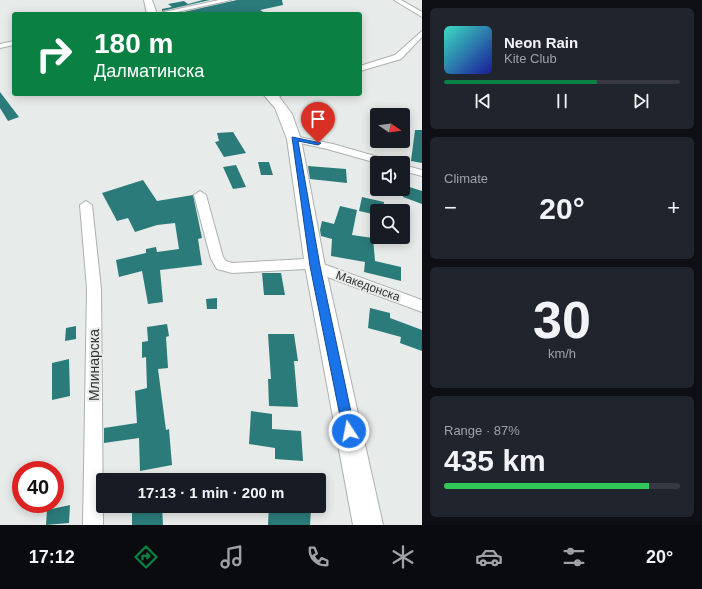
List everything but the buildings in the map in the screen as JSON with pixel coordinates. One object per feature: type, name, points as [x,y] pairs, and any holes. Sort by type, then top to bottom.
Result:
[{"type":"street","points":[[148,0],[151,12]]},
{"type":"street","points":[[168,12],[228,0]]},
{"type":"street","points":[[396,0],[422,15]]},
{"type":"street","points":[[362,68],[398,57],[422,33]]},
{"type":"street","points":[[0,46],[12,43]]},
{"type":"street","points":[[275,96],[288,122],[294,139],[315,266],[368,525]]},
{"type":"street","points":[[294,139],[329,146],[370,158]]},
{"type":"street","points":[[410,170],[422,174]]},
{"type":"street","name":"Македонска","points":[[200,195],[217,259],[222,265],[232,268],[306,264],[422,306]]},
{"type":"street","name":"Млинарска","points":[[86,205],[94,289],[93,525]]},
{"type":"route","points":[[318,143],[294,139],[315,266],[349,431]]}]
